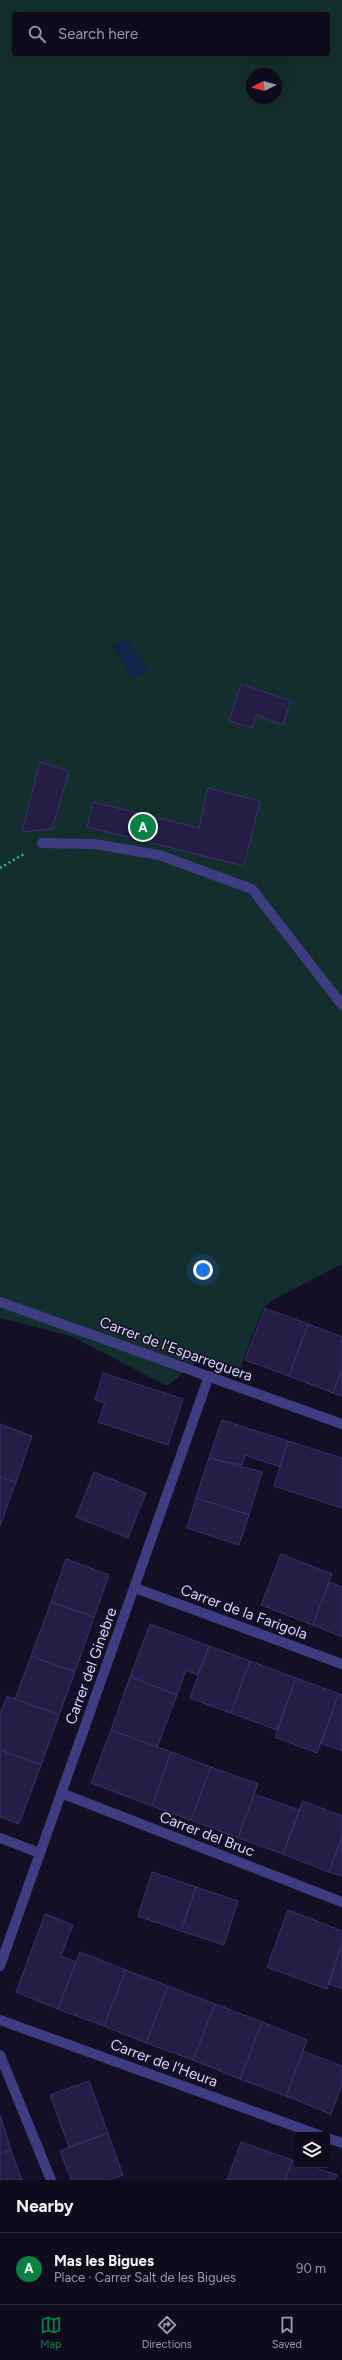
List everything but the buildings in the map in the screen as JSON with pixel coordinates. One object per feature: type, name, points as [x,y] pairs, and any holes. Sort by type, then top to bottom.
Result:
[{"type":"street","points":[[42,843],[94,844],[160,855],[252,889],[342,1005]]},
{"type":"street","name":"Carrer de l'Esparreguera","points":[[0,1302],[342,1424]]},
{"type":"street","name":"Carrer del Ginebre","points":[[0,1966],[209,1376]]},
{"type":"street","name":"Carrer de la Farigola","points":[[135,1588],[342,1664]]},
{"type":"street","name":"Carrer del Bruc","points":[[61,1793],[342,1902]]},
{"type":"street","points":[[0,1838],[40,1854]]},
{"type":"street","name":"Carrer de l'Heura","points":[[0,2020],[310,2132]]},
{"type":"street","points":[[0,2055],[51,2180]]},
{"type":"street","points":[[330,2139],[342,2144]]},
{"type":"path","points":[[0,868],[42,843]]},
{"type":"green space","points":[[0,0],[342,0],[342,1264],[273,1300],[263,1308],[240,1369],[204,1356],[167,1386],[71,1336],[0,1318]]},
{"type":"water","points":[[127,637],[148,670],[133,680],[112,646]]},
{"type":"place","name":"Mas les Bigues","points":[[143,827]]}]
